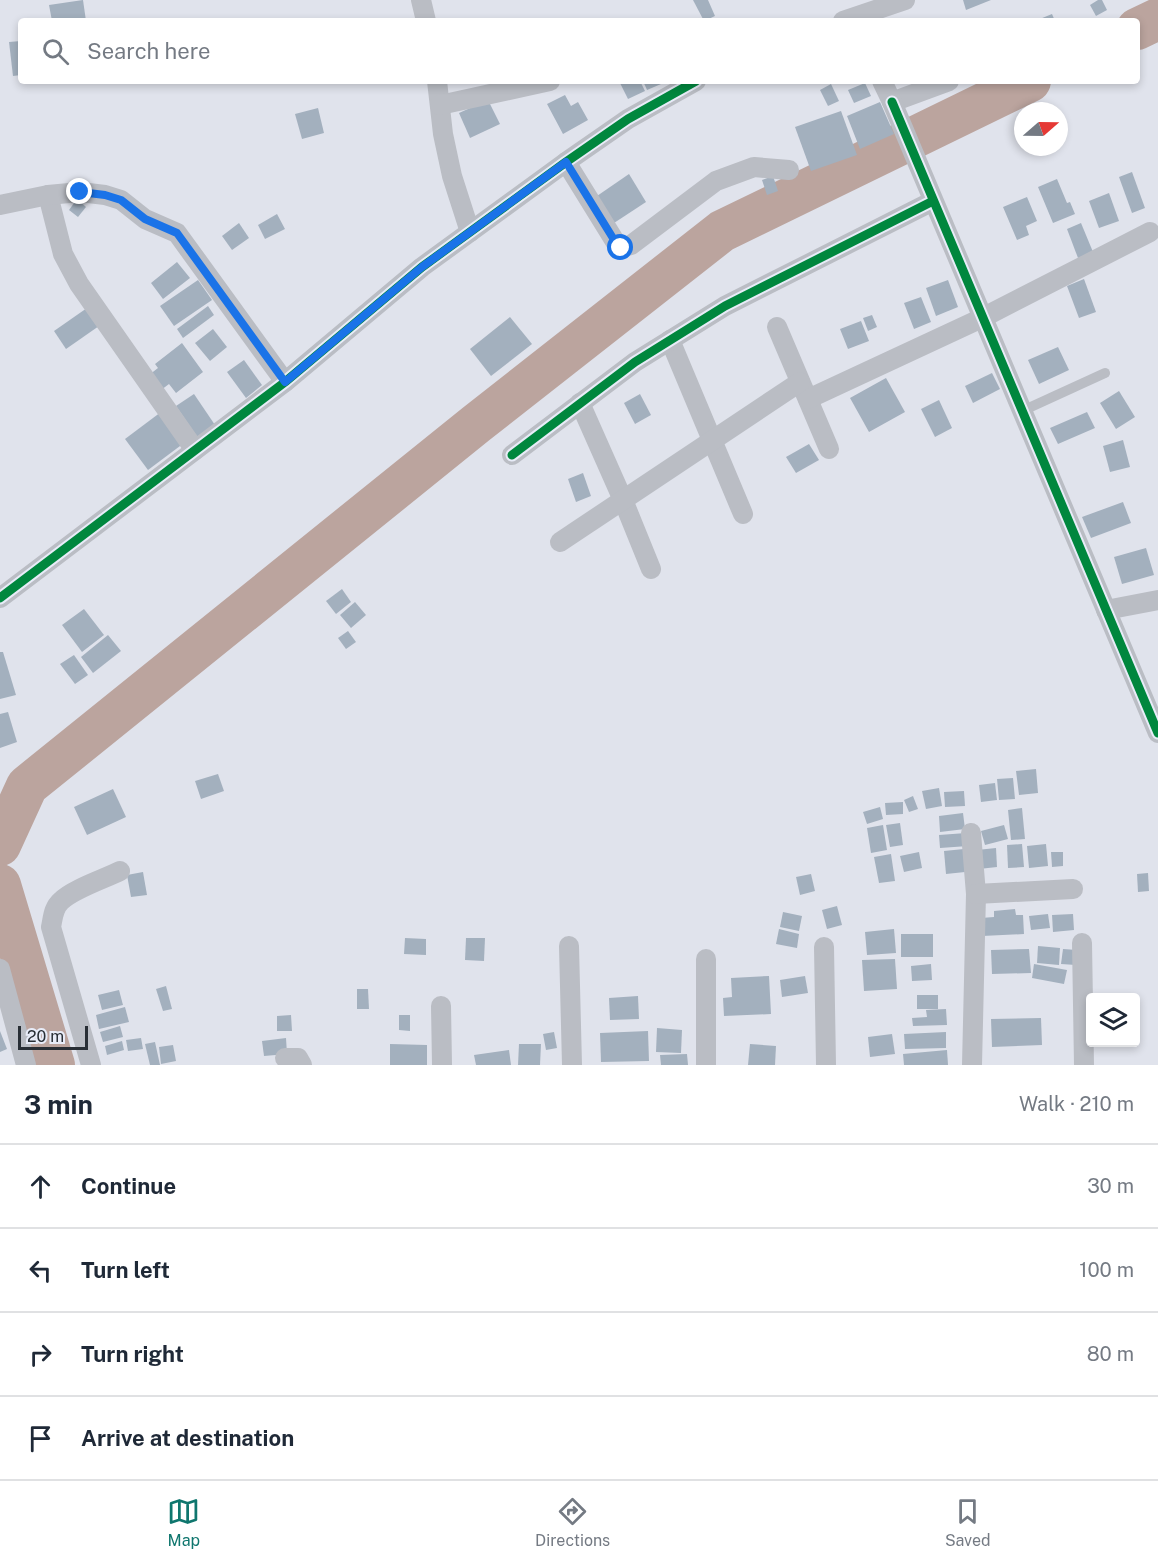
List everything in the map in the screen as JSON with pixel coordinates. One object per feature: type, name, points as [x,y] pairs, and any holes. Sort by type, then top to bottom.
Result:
[{"type":"street","points":[[421,0],[425,18]]},
{"type":"street","points":[[854,14],[905,0]]},
{"type":"street","points":[[437,84],[443,134],[452,176],[470,232]]},
{"type":"street","points":[[440,105],[536,84]]},
{"type":"street","points":[[0,598],[285,382],[422,267],[628,119],[691,84]]},
{"type":"street","points":[[883,84],[1106,610],[1153,707],[1158,733]]},
{"type":"street","points":[[892,102],[941,84]]},
{"type":"street","points":[[566,162],[621,248],[631,245],[716,181],[754,167],[789,170]]},
{"type":"street","points":[[0,205],[48,195],[80,192],[105,195],[121,200],[145,219],[177,233],[285,382]]},
{"type":"street","points":[[48,195],[63,254],[79,284],[195,450]]},
{"type":"street","points":[[512,455],[635,362],[670,340],[725,306],[931,195]]},
{"type":"street","points":[[560,542],[712,440],[804,391],[982,318],[1150,232]]},
{"type":"street","points":[[777,327],[829,449]]},
{"type":"street","points":[[670,340],[743,514]]},
{"type":"street","points":[[580,403],[651,569]]},
{"type":"street","points":[[1106,610],[1158,600]]},
{"type":"street","points":[[970,833],[976,894],[972,1065]]},
{"type":"street","points":[[91,1065],[51,927],[54,911],[60,902],[70,894],[120,871]]},
{"type":"street","points":[[976,894],[1073,889]]},
{"type":"street","points":[[1082,943],[1084,1065]]},
{"type":"street","points":[[569,946],[572,1065]]},
{"type":"street","points":[[824,947],[826,1065]]},
{"type":"street","points":[[706,959],[706,1065]]},
{"type":"street","points":[[0,969],[27,1065]]},
{"type":"street","points":[[441,1006],[442,1065]]},
{"type":"lane","points":[[1022,411],[1105,373]]},
{"type":"building","points":[[83,0],[86,18],[51,18],[49,5]]},
{"type":"building","points":[[693,0],[708,0],[715,16],[702,18]]},
{"type":"building","points":[[963,0],[991,0],[966,10]]},
{"type":"building","points":[[1102,0],[1107,10],[1096,16],[1090,5]]},
{"type":"building","points":[[1052,14],[1054,18],[1042,18]]},
{"type":"building","points":[[18,41],[18,75],[13,76],[9,42]]},
{"type":"building","points":[[620,84],[642,84],[645,91],[628,99]]},
{"type":"building","points":[[644,84],[661,84],[647,90]]},
{"type":"building","points":[[831,84],[839,101],[828,106],[820,90]]},
{"type":"building","points":[[865,84],[871,96],[854,103],[848,90]]},
{"type":"building","points":[[565,95],[571,106],[578,102],[588,120],[563,134],[547,104]]},
{"type":"building","points":[[488,100],[500,124],[470,138],[459,113]]},
{"type":"building","points":[[880,102],[894,134],[860,149],[847,116]]},
{"type":"building","points":[[318,108],[324,133],[302,139],[295,114]]},
{"type":"building","points":[[841,111],[857,155],[811,171],[795,127]]},
{"type":"building","points":[[1132,172],[1145,208],[1132,213],[1119,177]]},
{"type":"building","points":[[629,174],[646,202],[614,223],[597,196]]},
{"type":"building","points":[[773,176],[778,191],[767,195],[762,180]]},
{"type":"building","points":[[1057,179],[1067,203],[1070,202],[1075,214],[1053,223],[1038,187]]},
{"type":"building","points":[[1109,193],[1119,221],[1099,228],[1089,201]]},
{"type":"building","points":[[1027,197],[1037,221],[1026,226],[1029,235],[1017,240],[1003,207]]},
{"type":"building","points":[[77,199],[86,207],[78,217],[69,210]]},
{"type":"building","points":[[277,214],[285,229],[265,239],[258,225]]},
{"type":"building","points":[[239,223],[249,238],[232,250],[222,236]]},
{"type":"building","points":[[1081,223],[1093,252],[1078,258],[1067,229]]},
{"type":"building","points":[[177,262],[190,278],[163,299],[151,283]]},
{"type":"building","points":[[1084,279],[1096,312],[1079,318],[1067,286]]},
{"type":"building","points":[[198,280],[212,300],[174,326],[160,306]]},
{"type":"building","points":[[948,280],[958,307],[936,316],[926,288]]},
{"type":"building","points":[[921,297],[931,322],[914,329],[904,303]]},
{"type":"building","points":[[208,306],[214,315],[183,338],[177,329]]},
{"type":"building","points":[[87,308],[99,326],[66,349],[54,331]]},
{"type":"building","points":[[872,315],[877,327],[868,331],[863,318]]},
{"type":"building","points":[[510,317],[532,344],[491,376],[470,349]]},
{"type":"building","points":[[861,321],[869,341],[848,349],[840,329]]},
{"type":"building","points":[[213,329],[227,347],[210,361],[195,343]]},
{"type":"building","points":[[182,343],[203,372],[176,393],[169,384],[161,390],[149,375],[158,368],[155,364]]},
{"type":"building","points":[[1058,347],[1069,370],[1039,384],[1028,360]]},
{"type":"building","points":[[244,360],[262,385],[246,398],[227,372]]},
{"type":"building","points":[[992,373],[1000,389],[973,403],[965,386]]},
{"type":"building","points":[[886,378],[905,412],[869,432],[850,398]]},
{"type":"building","points":[[1119,391],[1135,417],[1116,429],[1100,403]]},
{"type":"building","points":[[194,394],[215,425],[197,437],[176,406]]},
{"type":"building","points":[[640,394],[651,415],[635,424],[624,403]]},
{"type":"building","points":[[939,400],[952,428],[935,437],[921,409]]},
{"type":"building","points":[[161,412],[184,443],[148,470],[125,439]]},
{"type":"building","points":[[1087,412],[1095,428],[1058,444],[1050,428]]},
{"type":"building","points":[[1123,440],[1130,467],[1110,472],[1103,446]]},
{"type":"building","points":[[809,444],[819,460],[796,473],[786,457]]},
{"type":"building","points":[[583,473],[591,496],[576,502],[568,479]]},
{"type":"building","points":[[1123,502],[1131,523],[1091,538],[1082,517]]},
{"type":"building","points":[[1146,548],[1154,575],[1122,584],[1114,557]]},
{"type":"building","points":[[342,589],[351,602],[336,614],[326,601]]},
{"type":"building","points":[[355,602],[366,615],[351,628],[340,615]]},
{"type":"building","points":[[84,609],[104,635],[82,652],[62,625]]},
{"type":"building","points":[[348,631],[356,642],[346,649],[338,638]]},
{"type":"building","points":[[108,635],[121,651],[93,673],[81,657]]},
{"type":"building","points":[[0,652],[3,652],[16,695],[0,699]]},
{"type":"building","points":[[74,655],[88,675],[75,684],[60,664]]},
{"type":"building","points":[[8,712],[17,742],[0,748],[0,714]]},
{"type":"building","points":[[1036,769],[1038,793],[1019,795],[1016,771]]},
{"type":"building","points":[[218,774],[224,791],[201,799],[195,781]]},
{"type":"building","points":[[1013,778],[1015,799],[999,800],[997,779]]},
{"type":"building","points":[[995,783],[997,800],[981,802],[979,785]]},
{"type":"building","points":[[939,788],[942,806],[926,809],[922,791]]},
{"type":"building","points":[[113,789],[126,817],[87,835],[74,807]]},
{"type":"building","points":[[964,791],[965,806],[945,807],[944,792]]},
{"type":"building","points":[[913,796],[918,809],[909,812],[904,800]]},
{"type":"building","points":[[903,802],[903,814],[886,815],[885,803]]},
{"type":"building","points":[[880,807],[883,819],[867,824],[863,812]]},
{"type":"building","points":[[1022,808],[1025,839],[1011,840],[1008,810]]},
{"type":"building","points":[[963,813],[965,829],[940,832],[939,816]]},
{"type":"building","points":[[900,823],[903,845],[890,847],[886,825]]},
{"type":"building","points":[[883,825],[887,850],[871,853],[867,828]]},
{"type":"building","points":[[1004,825],[1008,839],[985,845],[981,831]]},
{"type":"building","points":[[966,833],[968,846],[940,848],[939,835]]},
{"type":"building","points":[[1022,844],[1024,867],[1008,868],[1007,845]]},
{"type":"building","points":[[1046,844],[1048,866],[1029,868],[1027,846]]},
{"type":"building","points":[[996,848],[997,867],[979,869],[977,850]]},
{"type":"building","points":[[964,849],[965,872],[946,874],[944,851]]},
{"type":"building","points":[[919,852],[922,868],[904,872],[900,856]]},
{"type":"building","points":[[1051,852],[1063,852],[1063,866],[1052,867]]},
{"type":"building","points":[[891,854],[895,881],[879,883],[874,857]]},
{"type":"building","points":[[143,872],[147,895],[131,897],[127,875]]},
{"type":"building","points":[[1148,873],[1149,891],[1138,892],[1137,874]]},
{"type":"building","points":[[811,874],[815,891],[800,895],[796,877]]},
{"type":"building","points":[[837,906],[842,925],[827,929],[822,910]]},
{"type":"building","points":[[1015,909],[1016,915],[1023,915],[1024,934],[982,936],[981,918],[994,917],[994,911]]},
{"type":"building","points":[[783,912],[802,916],[799,931],[780,927]]},
{"type":"building","points":[[1048,914],[1050,928],[1031,930],[1029,916]]},
{"type":"building","points":[[1073,914],[1074,930],[1053,932],[1052,915]]},
{"type":"building","points":[[779,929],[799,934],[797,948],[776,944]]},
{"type":"building","points":[[894,929],[896,953],[867,955],[865,932]]},
{"type":"building","points":[[901,934],[933,934],[933,957],[901,957]]},
{"type":"building","points":[[405,938],[426,939],[426,955],[404,954]]},
{"type":"building","points":[[466,938],[485,938],[484,961],[465,960]]},
{"type":"building","points":[[1038,946],[1060,948],[1059,965],[1037,963]]},
{"type":"building","points":[[1029,949],[1031,973],[992,974],[991,950]]},
{"type":"building","points":[[1063,949],[1077,950],[1076,965],[1061,964]]},
{"type":"building","points":[[895,959],[897,989],[864,991],[862,960]]},
{"type":"building","points":[[931,964],[932,980],[912,981],[911,966]]},
{"type":"building","points":[[1034,964],[1067,970],[1064,984],[1032,978]]},
{"type":"building","points":[[769,976],[771,1014],[724,1016],[723,998],[732,997],[731,978]]},
{"type":"building","points":[[805,976],[808,993],[782,997],[780,980]]},
{"type":"building","points":[[166,986],[172,1009],[163,1011],[156,989]]},
{"type":"building","points":[[357,989],[368,989],[369,1009],[357,1009]]},
{"type":"building","points":[[119,990],[123,1005],[102,1010],[98,995]]},
{"type":"building","points":[[917,995],[938,995],[938,1009],[917,1009]]},
{"type":"building","points":[[638,996],[639,1019],[610,1020],[609,998]]},
{"type":"building","points":[[125,1007],[129,1022],[99,1029],[96,1015]]},
{"type":"building","points":[[946,1009],[947,1025],[913,1026],[912,1018],[927,1017],[926,1010]]},
{"type":"building","points":[[291,1015],[292,1031],[277,1031],[277,1016]]},
{"type":"building","points":[[399,1015],[410,1015],[410,1031],[399,1030]]},
{"type":"building","points":[[1041,1018],[1042,1045],[992,1047],[991,1019]]},
{"type":"building","points":[[120,1026],[123,1037],[103,1042],[100,1032]]},
{"type":"building","points":[[657,1028],[682,1030],[681,1053],[656,1052]]},
{"type":"building","points":[[0,1031],[7,1049],[0,1052]]},
{"type":"building","points":[[648,1031],[649,1061],[601,1062],[600,1033]]},
{"type":"building","points":[[554,1032],[557,1048],[546,1050],[543,1034]]},
{"type":"building","points":[[946,1032],[946,1048],[905,1049],[904,1034]]},
{"type":"building","points":[[892,1034],[895,1054],[870,1057],[868,1037]]},
{"type":"building","points":[[141,1038],[143,1049],[128,1051],[126,1040]]},
{"type":"building","points":[[286,1038],[287,1054],[264,1056],[262,1041]]},
{"type":"building","points":[[122,1041],[124,1050],[107,1055],[105,1046]]},
{"type":"building","points":[[155,1042],[160,1065],[150,1065],[145,1044]]},
{"type":"building","points":[[390,1044],[427,1045],[427,1065],[390,1065]]},
{"type":"building","points":[[519,1044],[541,1044],[540,1065],[518,1065]]},
{"type":"building","points":[[750,1044],[776,1046],[775,1065],[748,1065]]},
{"type":"building","points":[[173,1045],[176,1061],[161,1064],[159,1047]]},
{"type":"building","points":[[509,1050],[511,1065],[476,1065],[474,1055]]},
{"type":"building","points":[[947,1050],[948,1065],[904,1065],[903,1054]]},
{"type":"building","points":[[687,1054],[688,1065],[661,1065],[660,1055]]},
{"type":"waterway","points":[[1140,28],[1158,19]]},
{"type":"waterway","points":[[0,845],[27,786],[476,424],[722,231],[1024,84]]},
{"type":"waterway","points":[[0,885],[54,1065]]},
{"type":"cycle path","points":[[0,598],[285,382],[422,267],[628,119],[691,84]]},
{"type":"cycle path","points":[[892,102],[1158,733]]},
{"type":"cycle path","points":[[512,455],[635,362],[725,306],[933,201]]},
{"type":"route","points":[[80,192],[105,195],[121,200],[145,219],[177,233],[285,382],[422,267],[566,162],[621,248]]}]
